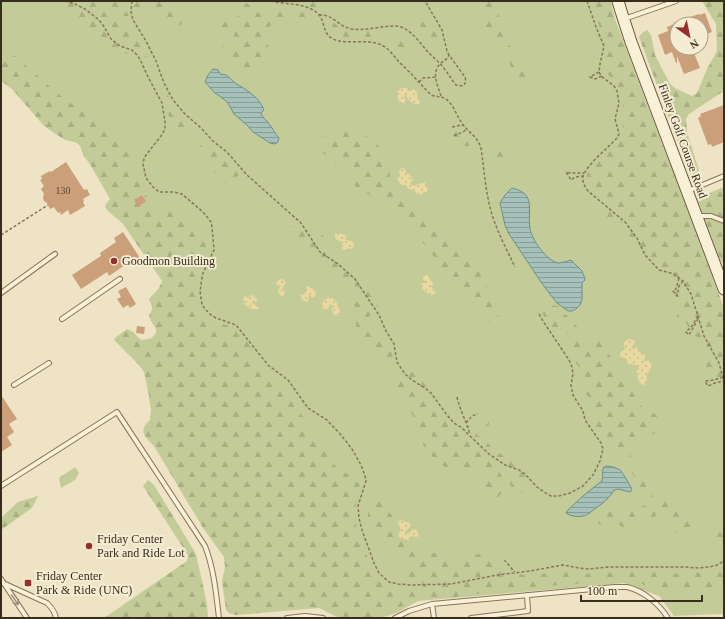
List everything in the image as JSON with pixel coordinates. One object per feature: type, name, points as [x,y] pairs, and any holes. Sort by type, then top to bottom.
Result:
[{"type":"street","name":"Finley Golf Course Road","points":[[618,1],[623,19],[697,216],[721,269],[724,289]]},
{"type":"lane","points":[[623,19],[676,1]]},
{"type":"lane","points":[[688,191],[724,176]]},
{"type":"lane","points":[[697,216],[711,216],[724,221]]},
{"type":"lane","points":[[1,292],[55,254]]},
{"type":"lane","points":[[62,319],[120,279]]},
{"type":"lane","points":[[14,385],[49,363]]},
{"type":"lane","points":[[1,486],[117,412],[205,546],[213,574],[219,618]]},
{"type":"lane","points":[[2,581],[27,618]]},
{"type":"lane","points":[[2,581],[47,603],[52,608],[56,618]]},
{"type":"lane","points":[[395,618],[409,611],[432,604],[614,587],[628,587],[646,595],[654,601],[668,618]]},
{"type":"lane","points":[[471,618],[528,611],[527,595]]},
{"type":"lane","points":[[432,604],[434,618]]},
{"type":"lane","points":[[287,618],[305,616],[323,618]]},
{"type":"path","points":[[65,1],[85,9],[99,20],[111,40],[120,46],[132,50],[140,59],[162,103],[165,122],[165,129],[144,159],[143,164],[146,178],[153,187],[160,192],[174,192],[182,194],[203,212],[211,222],[214,250],[203,273],[200,291],[202,305],[211,315],[216,318],[236,325],[268,365],[288,380],[308,408],[327,420],[352,449],[361,465],[366,481],[358,506],[360,524],[379,573],[389,582],[412,585],[451,584],[563,565],[579,568],[700,568],[717,565],[724,560]]},
{"type":"path","points":[[132,1],[131,11],[133,20],[146,40],[164,83],[178,107],[214,142],[227,152],[247,175],[301,223],[320,252],[338,264],[355,279],[379,315],[394,344],[397,362],[405,374],[431,393],[454,423],[462,428],[489,454],[505,465],[525,474],[544,492],[551,496],[559,496],[570,493],[583,486],[597,469],[603,449],[601,443],[585,420],[583,411],[572,395],[571,385],[573,374],[569,360],[538,312]]},
{"type":"path","points":[[271,1],[305,6],[319,15],[324,27],[334,40],[381,44],[431,95],[441,96],[451,104],[463,125],[480,143],[490,207],[499,235],[515,267]]},
{"type":"path","points":[[319,15],[324,14],[330,16],[339,24],[351,29],[374,29],[396,26],[403,28],[414,36],[456,84],[463,86],[466,80],[449,55],[442,30],[425,1]]},
{"type":"path","points":[[586,1],[604,46],[599,72],[610,82],[619,98],[619,107],[615,119],[619,134],[617,138],[592,163],[584,175],[583,181],[586,188],[625,222],[634,234],[645,255],[654,265],[659,270],[674,274],[683,282],[690,294],[704,336],[719,363],[723,377],[724,381],[708,386],[705,381],[723,377]]},
{"type":"path","points":[[441,96],[435,72],[438,66],[448,58],[449,55]]},
{"type":"path","points":[[599,72],[590,77],[595,80],[602,76]]},
{"type":"path","points":[[419,82],[423,78],[436,77]]},
{"type":"path","points":[[452,127],[463,125]]},
{"type":"path","points":[[454,136],[457,133],[465,131],[466,129]]},
{"type":"path","points":[[566,172],[570,173],[584,175],[575,177],[571,180],[566,172]]},
{"type":"path","points":[[1,235],[48,205]]},
{"type":"path","points":[[679,277],[676,289],[673,291],[677,296],[679,286],[683,282]]},
{"type":"path","points":[[698,318],[689,335],[686,332],[698,318]]},
{"type":"path","points":[[457,397],[470,436]]},
{"type":"path","points":[[466,423],[469,418],[478,414]]},
{"type":"path","points":[[504,560],[515,572]]},
{"type":"green space","points":[[1,1],[608,1],[642,101],[673,171],[724,317],[724,614],[674,616],[659,596],[624,583],[418,601],[392,614],[381,618],[375,618],[104,155],[1,62]]},
{"type":"green space","points":[[61,1],[171,1],[184,19],[184,22],[179,26],[172,27],[161,14],[153,8],[150,8],[138,16],[123,16],[157,75],[154,75],[128,54],[125,53],[116,58],[113,57],[84,22],[75,18]]},
{"type":"green space","points":[[238,1],[244,1],[259,13],[281,9],[291,9],[302,12],[311,2],[316,1],[319,4],[309,17],[303,18],[293,16],[273,21],[263,37],[270,49],[269,60],[242,70],[224,59],[211,43],[215,41],[229,50],[235,49],[234,33],[228,29],[214,31],[210,28],[214,23],[228,22],[238,16],[241,10]]},
{"type":"green space","points":[[481,1],[490,1],[498,13],[508,43],[527,71],[528,90],[521,88],[512,68],[495,45],[486,27]]},
{"type":"green space","points":[[593,1],[611,1],[615,19],[724,308],[724,394],[711,384],[709,380],[718,373],[717,369],[714,367],[708,368],[705,366],[703,360],[705,358],[713,358],[712,354],[700,339],[692,334],[686,323],[677,317],[677,311],[680,303],[670,286],[641,254],[634,255],[628,229],[623,223],[614,223],[599,214],[605,200],[588,183],[587,174],[615,147],[622,136],[624,113],[621,91],[611,77],[603,70],[609,48],[596,18]]},
{"type":"green space","points":[[702,1],[724,1],[724,91],[689,114],[686,119],[687,132],[701,177],[691,177],[639,37],[647,30],[651,35],[655,55],[670,84],[692,96],[697,93],[707,69],[717,51],[716,24]]},
{"type":"green space","points":[[329,19],[339,27],[346,30],[373,31],[392,45],[395,45],[395,38],[404,37],[409,43],[410,56],[408,60],[402,60],[388,46],[372,37],[344,37],[331,34],[327,30],[326,23]]},
{"type":"green space","points":[[422,22],[429,23],[438,37],[443,48],[443,52],[441,54],[428,47],[420,25]]},
{"type":"green space","points":[[1,47],[15,56],[63,98],[98,122],[128,154],[142,189],[148,198],[159,210],[175,204],[205,243],[207,249],[194,291],[199,307],[211,321],[227,325],[240,332],[252,349],[259,364],[267,371],[272,373],[288,393],[296,408],[310,426],[333,463],[340,471],[346,473],[360,484],[356,502],[355,521],[371,566],[377,576],[385,584],[406,590],[425,591],[421,583],[407,580],[403,571],[405,568],[419,569],[397,557],[391,551],[387,546],[382,533],[368,518],[369,498],[373,497],[381,501],[395,521],[397,537],[409,547],[419,547],[442,556],[462,557],[479,554],[484,555],[489,559],[523,575],[563,572],[596,574],[633,570],[688,574],[720,569],[724,566],[724,591],[659,591],[642,584],[621,579],[519,588],[456,597],[426,599],[405,605],[376,618],[339,618],[319,608],[237,615],[228,612],[226,610],[222,581],[225,567],[224,557],[203,528],[154,446],[145,436],[143,430],[150,420],[151,410],[144,372],[114,339],[127,329],[133,332],[140,339],[143,340],[152,338],[156,333],[156,329],[149,315],[152,307],[149,299],[159,288],[162,281],[123,224],[105,207],[110,199],[84,156],[80,146],[77,143],[63,139],[44,126],[12,89],[1,81]]},
{"type":"green space","points":[[158,87],[163,89],[180,112],[187,126],[190,139],[219,154],[238,170],[238,176],[227,183],[224,182],[212,171],[204,158],[188,149],[171,124],[167,108]]},
{"type":"green space","points":[[451,124],[472,138],[473,145],[464,146],[461,144],[449,127]]},
{"type":"green space","points":[[346,127],[360,132],[377,144],[387,156],[391,181],[403,199],[416,209],[428,214],[436,224],[438,231],[473,257],[490,292],[499,318],[497,330],[449,285],[438,262],[407,223],[367,193],[357,189],[346,171],[321,151],[316,141],[321,137],[336,136]]},
{"type":"green space","points":[[503,147],[509,148],[509,158],[505,162],[494,157],[485,148],[495,149]]},
{"type":"green space","points":[[724,187],[724,261],[721,262],[697,198]]},
{"type":"green space","points":[[297,224],[306,233],[317,231],[328,241],[356,275],[376,289],[379,295],[378,304],[372,315],[364,319],[363,323],[372,336],[388,340],[397,371],[413,372],[418,367],[424,370],[430,395],[449,423],[458,430],[468,426],[481,417],[489,418],[489,425],[477,432],[477,435],[486,440],[494,451],[533,468],[526,485],[528,492],[512,491],[506,469],[501,466],[498,468],[505,484],[501,493],[492,504],[489,502],[482,473],[470,467],[455,473],[438,464],[423,445],[423,443],[433,439],[432,436],[418,428],[408,405],[394,389],[397,380],[379,355],[372,350],[357,331],[356,314],[352,294],[360,301],[364,302],[366,299],[355,286],[339,280],[325,259],[294,239],[290,230]]},
{"type":"green space","points":[[541,301],[548,305],[559,306],[564,314],[571,318],[587,339],[598,332],[603,336],[605,342],[602,346],[617,364],[622,375],[642,407],[647,411],[658,415],[663,421],[662,427],[658,432],[639,440],[630,452],[631,461],[653,498],[650,499],[644,496],[636,483],[633,474],[621,459],[616,446],[604,437],[593,423],[590,410],[591,407],[597,404],[581,390],[586,378],[565,346],[569,337],[564,329],[555,333],[542,313]]},
{"type":"green space","points":[[75,467],[79,473],[75,480],[61,488],[59,478]]},
{"type":"green space","points":[[148,480],[154,485],[196,554],[207,604],[208,618],[104,618],[187,561],[188,555],[143,486]]},
{"type":"green space","points":[[38,496],[32,508],[1,530],[1,518],[18,502]]},
{"type":"green space","points":[[662,497],[683,508],[687,514],[688,520],[694,524],[691,529],[676,533],[662,516],[657,514],[651,522],[640,523],[628,532],[617,523],[607,526],[603,524],[600,525],[598,522],[600,518],[608,512],[632,509],[650,504]]},
{"type":"green space","points":[[716,528],[724,530],[724,550],[717,540]]},
{"type":"sand","points":[[401,88],[407,88],[408,91],[413,89],[415,90],[420,102],[419,104],[412,103],[405,95],[404,97],[406,103],[398,100],[397,92]]},
{"type":"sand","points":[[401,168],[404,168],[410,175],[413,180],[410,184],[413,186],[425,182],[425,186],[428,189],[426,192],[418,195],[406,185],[400,184],[397,179],[400,176],[399,171]]},
{"type":"sand","points":[[335,233],[343,234],[347,237],[345,238],[346,240],[352,241],[354,243],[353,248],[343,250],[341,245],[344,242],[335,237]]},
{"type":"sand","points":[[427,275],[434,283],[431,287],[436,293],[432,295],[425,292],[422,286],[422,283],[427,283],[422,278]]},
{"type":"sand","points":[[281,279],[286,283],[283,287],[285,293],[282,296],[278,292],[280,286],[277,286],[276,284],[277,281]]},
{"type":"sand","points":[[307,286],[315,290],[316,293],[315,297],[313,298],[309,295],[307,302],[302,300],[300,293],[304,294],[306,292]]},
{"type":"sand","points":[[250,295],[257,298],[257,301],[253,301],[252,303],[259,307],[258,309],[251,309],[244,304],[245,302],[243,299],[245,296],[248,298]]},
{"type":"sand","points":[[329,297],[334,299],[338,305],[340,312],[337,316],[331,308],[335,307],[334,306],[329,304],[329,308],[325,310],[322,307],[322,303]]},
{"type":"sand","points":[[629,339],[635,341],[632,348],[634,349],[637,346],[638,351],[645,355],[644,362],[648,360],[651,364],[651,370],[647,374],[647,380],[644,385],[641,384],[637,377],[638,374],[636,371],[639,369],[637,365],[628,364],[626,358],[621,358],[620,356],[621,352],[625,349],[624,342]]},
{"type":"sand","points":[[401,520],[410,523],[411,525],[405,531],[405,534],[415,529],[419,535],[417,537],[411,536],[408,540],[400,538],[398,534],[401,530],[398,522]]},
{"type":"water","points":[[213,69],[218,70],[220,74],[227,76],[259,101],[264,110],[261,113],[279,138],[278,142],[275,144],[270,143],[253,132],[234,114],[228,103],[215,93],[205,82]]},
{"type":"water","points":[[512,188],[525,194],[528,199],[531,233],[540,249],[549,258],[558,263],[571,260],[582,271],[585,280],[582,283],[582,300],[580,305],[572,311],[568,311],[557,303],[509,234],[505,225],[500,203]]},
{"type":"water","points":[[606,466],[614,467],[621,471],[632,490],[630,492],[618,489],[614,490],[606,500],[586,515],[577,516],[566,513],[584,495],[602,481],[603,468]]},
{"type":"building","points":[[705,13],[706,16],[693,16]]},
{"type":"building","points":[[709,24],[712,32],[709,33]]},
{"type":"building","points":[[669,26],[669,53],[665,55],[658,35],[668,31],[667,27]]},
{"type":"building","points":[[673,56],[677,56],[676,63]]},
{"type":"building","points":[[677,56],[695,56],[700,68],[684,74]]},
{"type":"building","points":[[724,105],[724,142],[712,147],[711,144],[708,145],[698,118],[701,116],[700,114]]},
{"type":"building","points":[[66,162],[84,190],[87,189],[90,195],[83,199],[85,206],[70,215],[68,210],[61,215],[60,212],[58,213],[54,207],[50,209],[44,201],[44,194],[41,189],[44,186],[40,180],[42,179],[41,176],[50,171],[51,172]]},
{"type":"building","points":[[142,195],[146,201],[138,207],[134,200]]},
{"type":"building","name":"Goodmon Building","points":[[123,232],[140,258],[126,267],[125,265],[109,276],[107,272],[81,289],[72,275],[101,256],[100,253],[116,242],[114,238]]},
{"type":"building","points":[[126,287],[136,304],[130,308],[128,305],[123,308],[117,299],[121,297],[118,291]]},
{"type":"building","points":[[137,326],[145,327],[144,334],[136,333]]},
{"type":"building","points":[[1,395],[17,419],[9,424],[14,432],[7,437],[12,445],[1,452]]},
{"type":"place","name":"Goodmon Building","points":[[114,261]]},
{"type":"place","name":"Friday Center Park and Ride Lot","points":[[89,546]]},
{"type":"place","name":"Friday Center Park & Ride (UNC)","points":[[28,583]]}]
